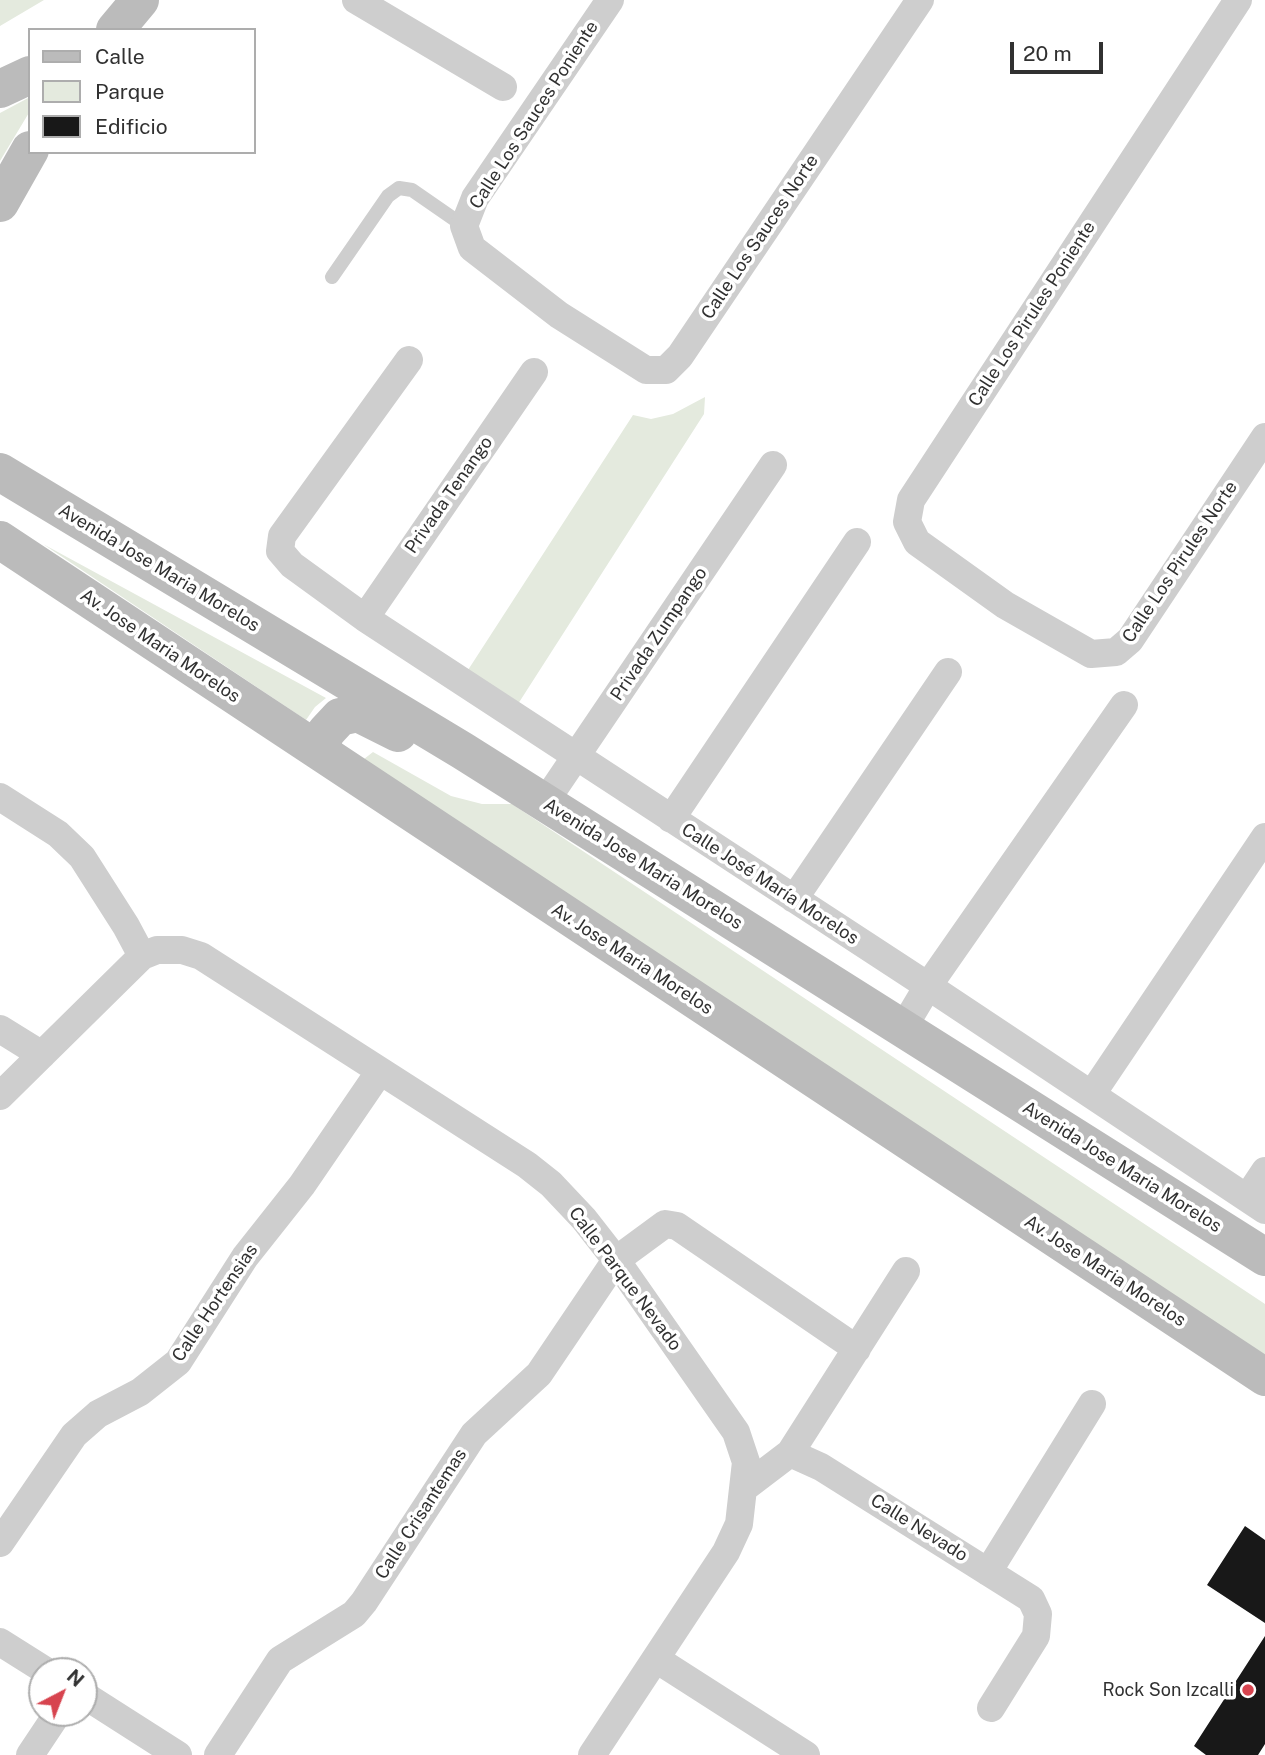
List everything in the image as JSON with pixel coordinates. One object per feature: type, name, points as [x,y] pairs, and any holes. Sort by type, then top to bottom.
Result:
[{"type":"main road","points":[[0,89],[28,76]]},
{"type":"main road","points":[[0,203],[28,154]]},
{"type":"main road","name":"Avenida Jose Maria Morelos","points":[[7,477],[463,751],[1265,1257]]},
{"type":"main road","name":"Av. Jose Maria Morelos","points":[[0,540],[1265,1377]]},
{"type":"main road","points":[[319,751],[326,732],[340,717],[358,713],[423,746],[439,751],[463,751]]},
{"type":"street","points":[[356,0],[503,87]]},
{"type":"street","name":"Calle Los Sauces Poniente","points":[[559,315],[472,248],[464,226],[475,198],[610,0]]},
{"type":"street","name":"Calle Los Sauces Norte","points":[[559,315],[646,370],[666,370],[680,356],[920,0]]},
{"type":"street","name":"Calle Los Pirules Poniente","points":[[1005,605],[917,542],[907,522],[911,499],[1238,0]]},
{"type":"street","name":"Calle José María Morelos","points":[[409,360],[282,536],[280,551],[292,565],[365,618],[1256,1204]]},
{"type":"street","name":"Privada Tenango","points":[[365,618],[534,372]]},
{"type":"street","name":"Calle Los Pirules Norte","points":[[1005,605],[1091,654],[1116,652],[1130,640],[1265,436]]},
{"type":"street","name":"Privada Zumpango","points":[[545,802],[773,465]]},
{"type":"street","points":[[671,819],[857,542]]},
{"type":"street","points":[[794,899],[948,672]]},
{"type":"street","points":[[903,1028],[928,986],[1124,705]]},
{"type":"street","points":[[0,797],[58,834],[82,857],[142,956],[0,1096]]},
{"type":"street","points":[[1092,1094],[1265,837]]},
{"type":"street","name":"Calle Parque Nevado","points":[[142,956],[157,950],[182,950],[201,956],[527,1165],[551,1184],[616,1260],[736,1432],[746,1462],[739,1524],[726,1552],[592,1755]]},
{"type":"street","points":[[0,1029],[42,1055]]},
{"type":"street","name":"Calle Hortensias","points":[[0,1542],[74,1435],[98,1414],[140,1392],[178,1362],[245,1258],[302,1185],[380,1071]]},
{"type":"street","points":[[1256,1204],[1265,1171]]},
{"type":"street","name":"Calle Crisantemas","points":[[218,1755],[280,1660],[354,1614],[474,1434],[539,1374],[616,1260],[665,1224],[677,1226],[857,1349]]},
{"type":"street","points":[[744,1488],[790,1453],[906,1271]]},
{"type":"street","points":[[988,1572],[1092,1404]]},
{"type":"street","name":"Calle Nevado","points":[[790,1453],[821,1467],[1031,1599],[1038,1614],[1036,1636],[991,1708]]},
{"type":"street","points":[[0,1642],[28,1660]]},
{"type":"street","points":[[656,1659],[806,1755]]},
{"type":"street","points":[[98,1704],[178,1755]]},
{"type":"street","points":[[30,1755],[49,1727]]},
{"type":"lane","points":[[332,277],[388,196],[399,188],[412,190],[464,226]]},
{"type":"green space","points":[[0,0],[44,0],[0,26]]},
{"type":"green space","points":[[28,98],[28,114],[0,161],[0,113]]},
{"type":"green space","points":[[705,397],[704,414],[518,704],[468,670],[633,415],[651,419],[673,414]]},
{"type":"green space","points":[[43,544],[326,698],[306,720]]},
{"type":"green space","points":[[373,752],[451,796],[482,804],[512,804],[1265,1304],[1265,1361],[364,759]]},
{"type":"building","points":[[1245,1526],[1265,1540],[1265,1623],[1207,1585]]},
{"type":"building","name":"Rock Son Izcalli","points":[[1265,1636],[1265,1744],[1258,1755],[1206,1755],[1194,1746]]},
{"type":"place","name":"Rock Son Izcalli","points":[[1248,1690]]}]
